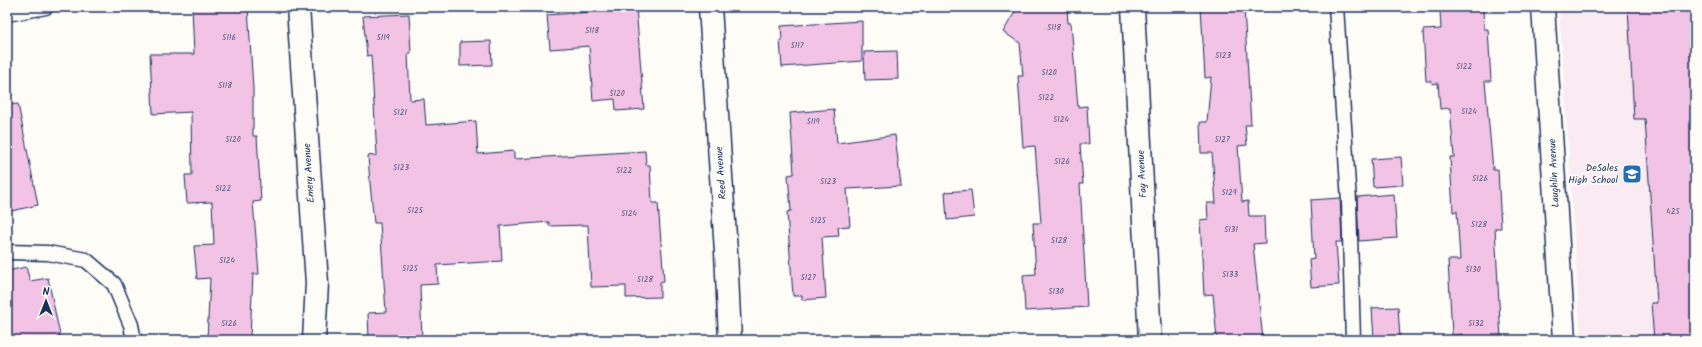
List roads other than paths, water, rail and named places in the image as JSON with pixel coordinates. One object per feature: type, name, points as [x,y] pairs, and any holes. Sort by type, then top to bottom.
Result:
[{"type":"street","name":"Emery Avenue","points":[[298,7],[317,283],[314,340]]},
{"type":"street","name":"Reed Avenue","points":[[710,7],[726,252],[730,340]]},
{"type":"street","name":"Fay Avenue","points":[[1133,7],[1150,340]]},
{"type":"street","name":"Laughlin Avenue","points":[[1543,7],[1564,340]]},
{"type":"lane","points":[[7,14],[46,7]]},
{"type":"lane","points":[[1336,7],[1349,201],[1353,340]]},
{"type":"lane","points":[[7,252],[48,253],[86,260],[114,284],[131,326],[134,340]]},
{"type":"place","name":"DeSales High School","points":[[1632,174]]}]
